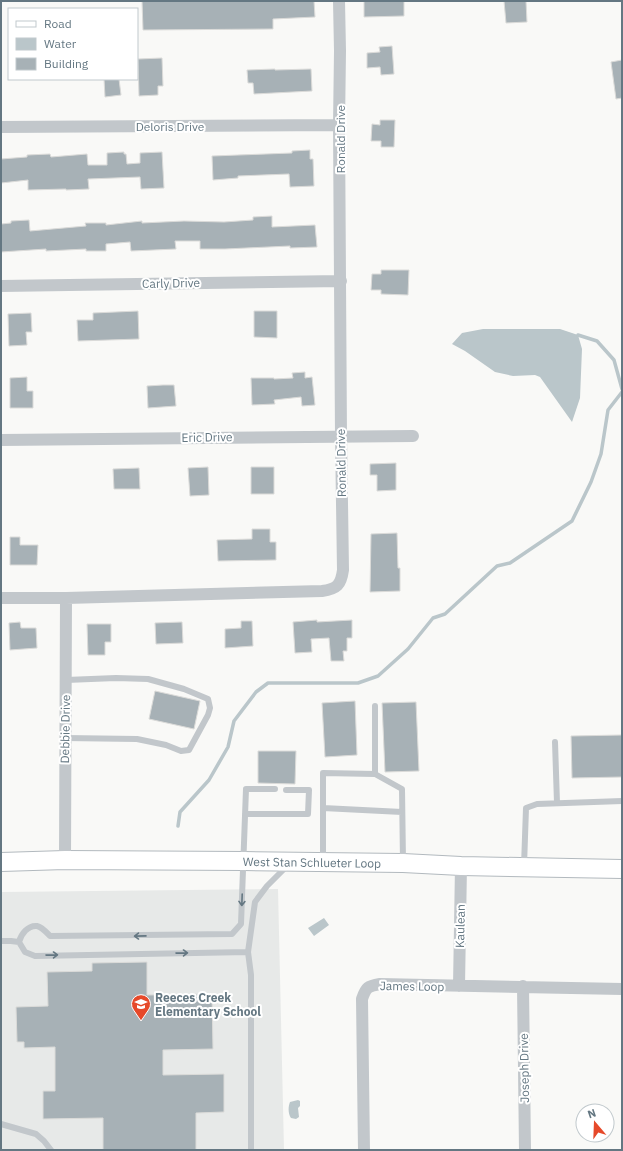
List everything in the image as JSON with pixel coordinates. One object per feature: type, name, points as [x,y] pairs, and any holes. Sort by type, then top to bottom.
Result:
[{"type":"main road","name":"West Stan Schlueter Loop","points":[[2,864],[64,860],[244,861],[290,863],[403,863],[461,866],[622,869]]},
{"type":"street","name":"Ronald Drive","points":[[1,598],[66,598],[322,591],[332,590],[340,583],[343,570],[340,436],[341,281],[339,1]]},
{"type":"street","name":"Deloris Drive","points":[[1,127],[339,125]]},
{"type":"street","name":"Carly Drive","points":[[1,286],[341,281]]},
{"type":"street","name":"Eric Drive","points":[[1,440],[413,436]]},
{"type":"street","name":"Debbie Drive","points":[[64,860],[66,598]]},
{"type":"street","name":"Kaulean","points":[[459,986],[461,866]]},
{"type":"street","name":"James Loop","points":[[364,1150],[362,999],[364,991],[370,986],[380,984],[622,988]]},
{"type":"street","name":"Joseph Drive","points":[[523,986],[525,1150]]},
{"type":"lane","points":[[65,738],[137,739],[166,745],[181,752],[189,750],[208,716],[210,708],[208,699],[184,688],[148,679],[116,678],[66,680]]},
{"type":"lane","points":[[375,706],[375,774]]},
{"type":"lane","points":[[555,742],[557,803]]},
{"type":"lane","points":[[323,863],[323,773],[375,774],[402,789],[403,863]]},
{"type":"lane","points":[[248,952],[35,956],[25,952],[19,942],[25,931],[36,926],[40,927],[50,936],[232,934],[241,924],[246,789],[276,789]]},
{"type":"lane","points":[[245,814],[308,814],[309,790],[286,790]]},
{"type":"lane","points":[[524,867],[526,808],[537,804],[622,801]]},
{"type":"lane","points":[[323,808],[402,812]]},
{"type":"lane","points":[[251,1150],[251,975],[248,952],[255,902],[290,863]]},
{"type":"lane","points":[[1,941],[19,942]]},
{"type":"lane","points":[[1,1124],[36,1134],[51,1150]]},
{"type":"shaded area","name":"Reeces Creek Elementary School","points":[[278,889],[284,1150],[1,1150],[1,892]]},
{"type":"water","points":[[483,329],[560,329],[578,335],[582,349],[580,398],[572,422],[540,377],[535,375],[513,376],[495,372],[465,351],[452,344],[462,333]]},
{"type":"water","points":[[324,918],[329,925],[314,936],[308,928]]},
{"type":"water","points":[[300,1101],[300,1106],[298,1108],[299,1117],[296,1119],[291,1118],[289,1115],[290,1102]]},
{"type":"building","points":[[142,1],[314,1],[315,17],[273,19],[273,29],[143,30]]},
{"type":"building","points":[[364,1],[404,1],[404,16],[364,17]]},
{"type":"building","points":[[504,1],[526,1],[527,22],[506,23]]},
{"type":"building","points":[[392,46],[394,74],[381,75],[380,67],[367,68],[367,53],[380,52],[379,47]]},
{"type":"building","points":[[162,58],[163,86],[158,86],[158,95],[139,96],[138,59]]},
{"type":"building","points":[[622,60],[622,98],[616,99],[611,62]]},
{"type":"building","points":[[311,69],[312,91],[254,94],[253,83],[248,83],[247,70]]},
{"type":"building","points":[[104,80],[119,80],[121,95],[105,97]]},
{"type":"building","points":[[380,120],[395,120],[394,147],[381,147],[381,141],[371,141],[372,124],[380,125]]},
{"type":"building","points":[[310,150],[310,159],[313,159],[314,186],[290,187],[289,174],[238,176],[238,178],[213,180],[212,156],[292,153],[292,151]]},
{"type":"building","points":[[124,152],[124,154],[126,154],[127,164],[140,163],[140,153],[162,152],[164,188],[141,189],[140,177],[88,179],[89,189],[66,190],[28,190],[28,180],[1,183],[1,159],[27,157],[27,155],[50,154],[51,157],[87,154],[88,165],[107,165],[107,153]]},
{"type":"building","points":[[272,216],[272,227],[315,225],[317,247],[290,248],[290,246],[200,249],[200,241],[175,241],[176,249],[131,251],[130,242],[106,244],[106,251],[86,251],[86,249],[46,251],[46,249],[1,252],[1,224],[11,223],[11,221],[29,220],[30,231],[86,226],[85,223],[106,223],[106,225],[142,221],[142,223],[184,221],[224,222],[253,220],[253,217]]},
{"type":"building","points":[[381,270],[409,270],[408,295],[381,294],[381,290],[371,290],[372,274],[381,274]]},
{"type":"building","points":[[138,311],[139,339],[78,341],[77,320],[93,320],[93,313]]},
{"type":"building","points":[[254,311],[277,311],[277,338],[254,337]]},
{"type":"building","points":[[31,313],[32,332],[26,332],[27,345],[9,346],[8,314]]},
{"type":"building","points":[[305,372],[305,378],[312,377],[315,405],[302,406],[301,397],[274,400],[275,404],[252,405],[251,378],[293,378],[292,373]]},
{"type":"building","points":[[27,377],[27,391],[33,391],[33,408],[10,408],[10,378]]},
{"type":"building","points":[[174,385],[176,406],[148,408],[147,386]]},
{"type":"building","points":[[396,463],[396,490],[377,491],[377,475],[370,475],[370,464]]},
{"type":"building","points":[[208,467],[209,495],[190,496],[188,468]]},
{"type":"building","points":[[251,467],[274,467],[274,494],[251,494]]},
{"type":"building","points":[[139,468],[140,489],[114,489],[113,469]]},
{"type":"building","points":[[252,529],[270,529],[270,542],[276,542],[276,560],[218,561],[217,540],[252,539]]},
{"type":"building","points":[[397,533],[400,591],[370,592],[371,534]]},
{"type":"building","points":[[10,537],[20,537],[20,545],[38,545],[37,565],[10,565]]},
{"type":"building","points":[[317,620],[317,622],[352,620],[352,638],[347,638],[347,651],[343,651],[344,661],[331,661],[329,638],[311,639],[312,652],[295,653],[293,622]]},
{"type":"building","points":[[241,621],[252,621],[253,646],[225,648],[225,629],[241,628]]},
{"type":"building","points":[[20,622],[21,628],[36,628],[37,648],[10,650],[9,623]]},
{"type":"building","points":[[182,622],[183,643],[156,644],[155,623]]},
{"type":"building","points":[[87,624],[111,624],[111,642],[105,642],[105,655],[88,655]]},
{"type":"building","points":[[155,691],[200,701],[194,729],[149,719]]},
{"type":"building","points":[[355,701],[357,755],[325,757],[322,703]]},
{"type":"building","points":[[416,702],[419,771],[385,772],[382,703]]},
{"type":"building","points":[[622,735],[622,777],[572,778],[571,736]]},
{"type":"building","points":[[258,751],[296,751],[295,784],[258,783]]},
{"type":"building","points":[[147,962],[147,995],[212,994],[213,1049],[163,1050],[163,1075],[224,1074],[224,1112],[196,1113],[196,1150],[103,1150],[103,1118],[43,1119],[43,1091],[55,1091],[55,1047],[24,1048],[24,1042],[17,1042],[16,1007],[48,1006],[47,972],[92,971],[92,963]]},
{"type":"waterway","points":[[578,335],[597,341],[614,360],[622,389]]},
{"type":"waterway","points":[[178,826],[180,812],[209,780],[228,747],[234,721],[256,692],[268,683],[358,683],[378,676],[408,649],[433,618],[445,614],[497,566],[510,563],[572,521],[591,482],[601,454],[608,410],[622,392]]},
{"type":"place","name":"Reeces Creek Elementary School","points":[[141,1021]]}]
